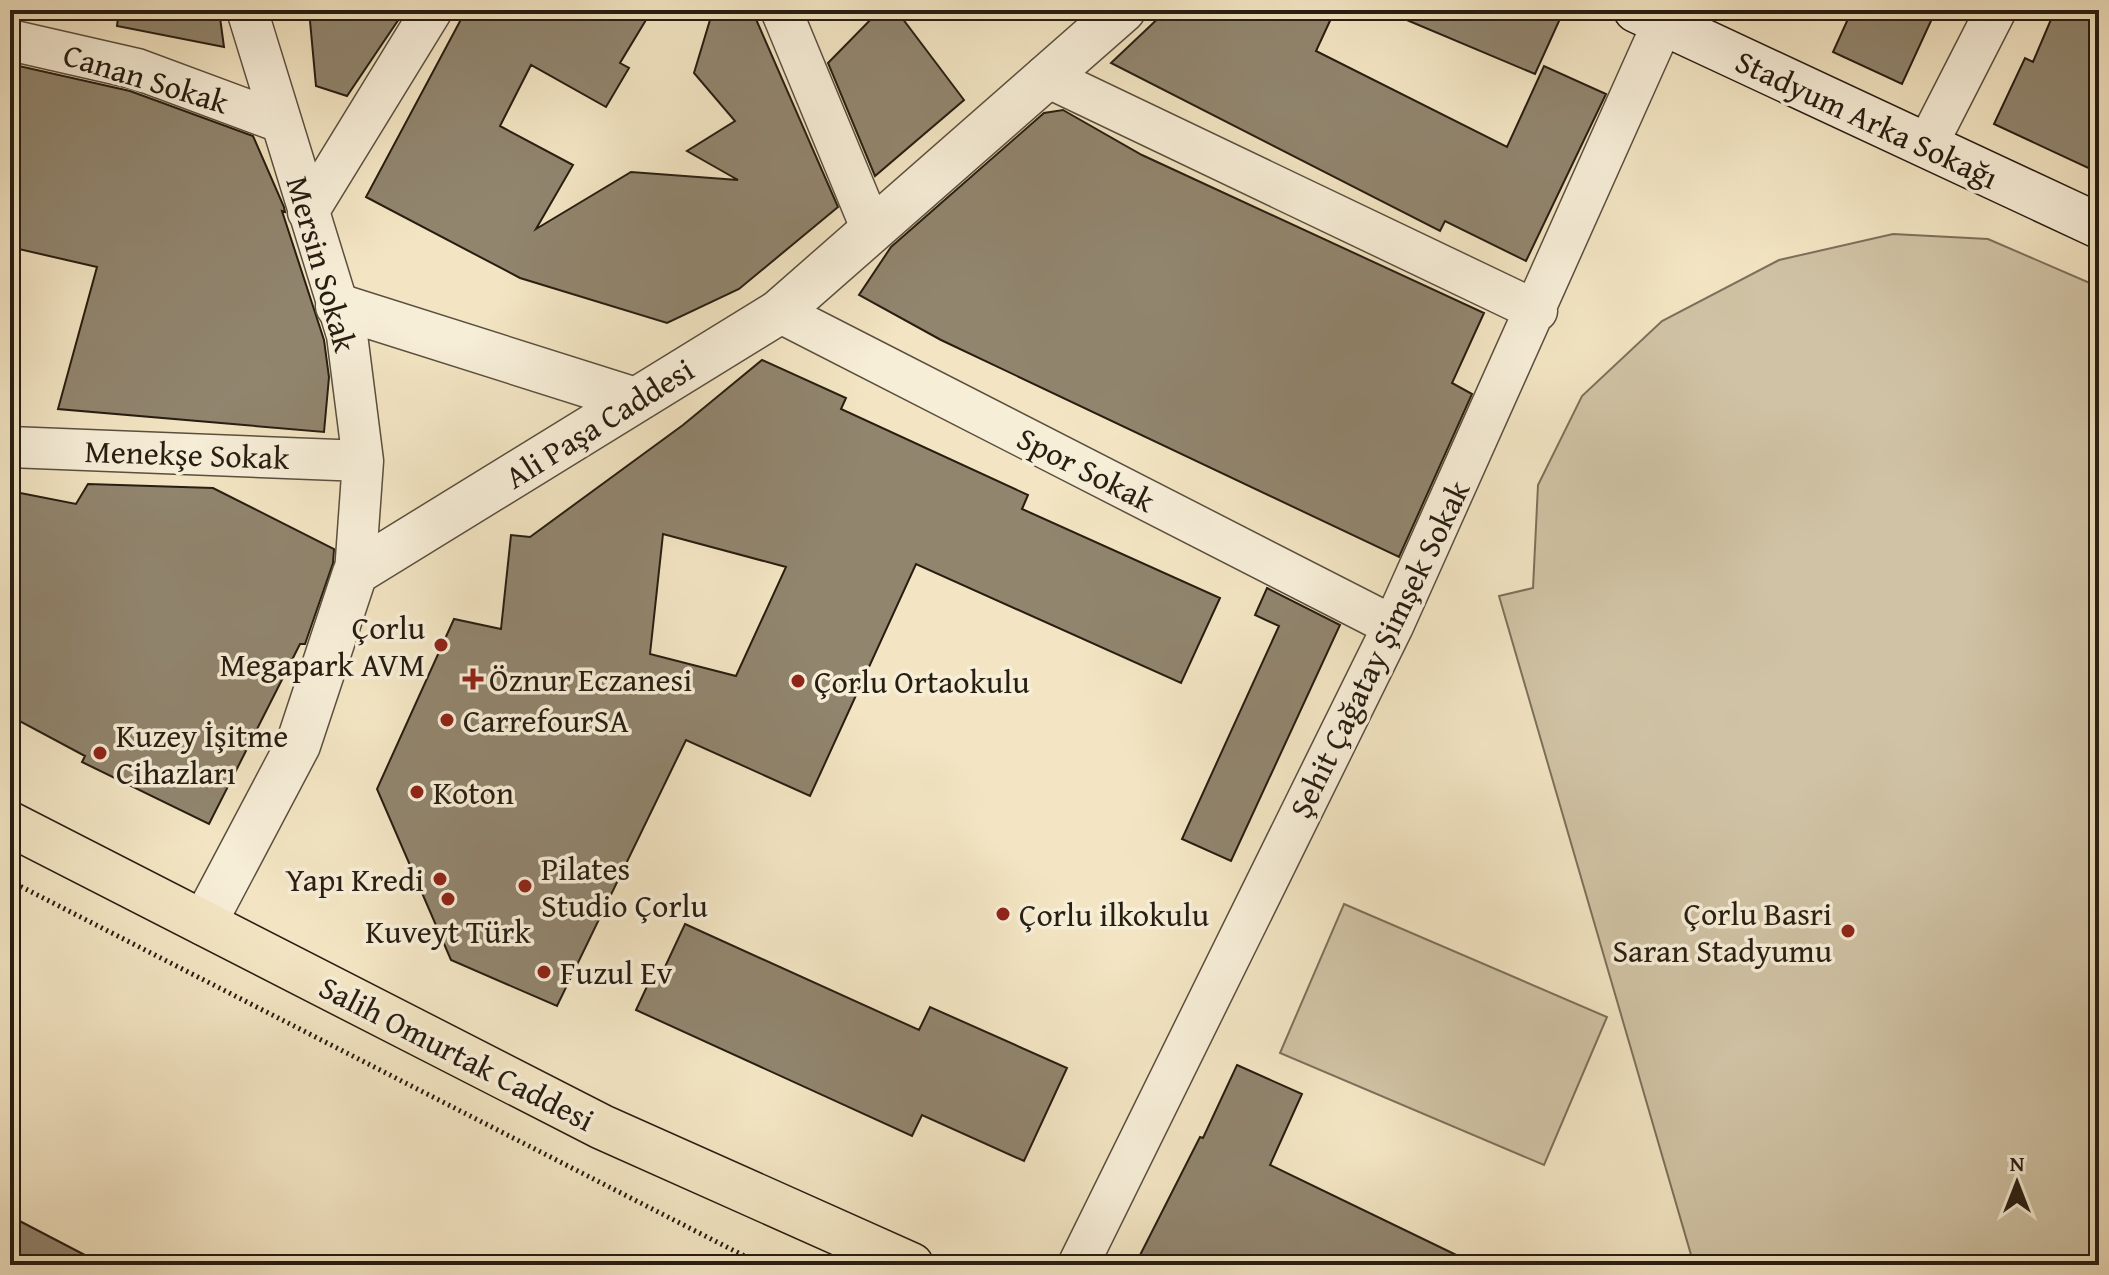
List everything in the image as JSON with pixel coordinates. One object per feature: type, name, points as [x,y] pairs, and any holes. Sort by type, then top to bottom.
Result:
[{"type":"main road","name":"Salih Omurtak Caddesi","points":[[10,824],[602,1127],[911,1265]]},
{"type":"street","name":"Mersin Sokak","points":[[247,10],[347,335],[363,461],[355,573]]},
{"type":"street","points":[[308,212],[432,10]]},
{"type":"street","points":[[781,10],[872,230]]},
{"type":"street","name":"Ali Paşa Caddesi","points":[[355,573],[779,312],[1123,10]]},
{"type":"street","points":[[1926,147],[1996,10]]},
{"type":"street","name":"Stadyum Arka Sokağı","points":[[1649,17],[2099,226]]},
{"type":"street","name":"Şehit Çağatay Şimşek Sokak","points":[[1078,1265],[1393,626],[1537,311],[1649,17]]},
{"type":"street","name":"Canan Sokak","points":[[10,40],[137,69],[280,122]]},
{"type":"street","points":[[1045,76],[1537,311]]},
{"type":"street","points":[[338,306],[635,400]]},
{"type":"street","name":"Spor Sokak","points":[[779,312],[1393,626]]},
{"type":"street","name":"Menekşe Sokak","points":[[10,447],[363,461]]},
{"type":"street","points":[[204,923],[298,745],[355,573]]},
{"type":"path","points":[[10,881],[762,1265]]},
{"type":"shaded area","name":"Çorlu Basri Saran Stadyumu","points":[[1893,234],[1988,239],[2099,287],[2099,1265],[1694,1265],[1499,596],[1533,588],[1538,485],[1582,396],[1662,321],[1779,260]]},
{"type":"shaded area","points":[[1344,904],[1607,1017],[1544,1165],[1280,1053]]},
{"type":"building","points":[[119,10],[219,10],[224,47],[117,26]]},
{"type":"building","points":[[309,10],[405,10],[347,96],[316,86]]},
{"type":"building","points":[[466,10],[652,10],[620,63],[629,68],[606,107],[531,65],[500,126],[573,165],[536,229],[631,172],[738,180],[687,151],[735,121],[694,73],[713,10],[752,10],[838,207],[739,289],[667,323],[520,278],[366,197]]},
{"type":"building","points":[[880,10],[896,10],[964,100],[875,176],[828,63]]},
{"type":"building","points":[[1167,10],[1335,10],[1316,51],[1507,147],[1544,66],[1606,94],[1526,261],[1445,221],[1440,231],[1111,63]]},
{"type":"building","points":[[1383,10],[1564,10],[1535,74]]},
{"type":"building","points":[[1852,10],[1936,10],[1902,84],[1833,52]]},
{"type":"building","points":[[2055,10],[2099,10],[2099,173],[1994,124],[2025,58],[2033,62]]},
{"type":"building","points":[[10,64],[130,91],[253,136],[284,207],[285,212],[282,211],[324,340],[329,377],[324,432],[58,409],[97,267],[10,247]]},
{"type":"building","points":[[1063,110],[1142,155],[1484,313],[1452,383],[1472,394],[1399,557],[941,340],[859,295],[891,247],[1044,113]]},
{"type":"building","points":[[762,360],[846,398],[841,409],[1028,495],[1022,509],[1220,598],[1181,683],[916,564],[810,796],[686,740],[557,1006],[451,960],[377,789],[454,619],[501,629],[511,535],[530,537],[683,425]],"holes":[[[663,534],[786,567],[736,676],[650,654]]]},
{"type":"building","points":[[88,484],[213,488],[334,549],[333,563],[305,644],[300,644],[209,824],[82,762],[85,756],[10,716],[10,491],[76,504]]},
{"type":"building","points":[[1267,588],[1340,625],[1231,861],[1182,839],[1279,626],[1255,615]]},
{"type":"building","points":[[685,924],[919,1030],[930,1007],[1067,1068],[1024,1161],[922,1115],[912,1136],[636,1010],[650,980],[657,984]]},
{"type":"building","points":[[1237,1065],[1302,1094],[1270,1165],[1477,1265],[1135,1265],[1200,1137],[1203,1138]]},
{"type":"building","points":[[10,1216],[104,1265],[10,1265]]},
{"type":"place","name":"Çorlu Megapark AVM","points":[[441,645]]},
{"type":"place","name":"Öznur Eczanesi","points":[[473,679]]},
{"type":"place","name":"Çorlu Ortaokulu","points":[[798,681]]},
{"type":"place","name":"CarrefourSA","points":[[447,720]]},
{"type":"place","name":"Kuzey İşitme Cihazları","points":[[100,753]]},
{"type":"place","name":"Koton","points":[[417,792]]},
{"type":"place","name":"Yapı Kredi","points":[[440,879]]},
{"type":"place","name":"Pilates Studio Çorlu","points":[[525,886]]},
{"type":"place","name":"Kuveyt Türk","points":[[448,899]]},
{"type":"place","name":"Çorlu ilkokulu","points":[[1003,914]]},
{"type":"place","name":"Çorlu Basri Saran Stadyumu","points":[[1848,931]]},
{"type":"place","name":"Fuzul Ev","points":[[544,972]]}]
